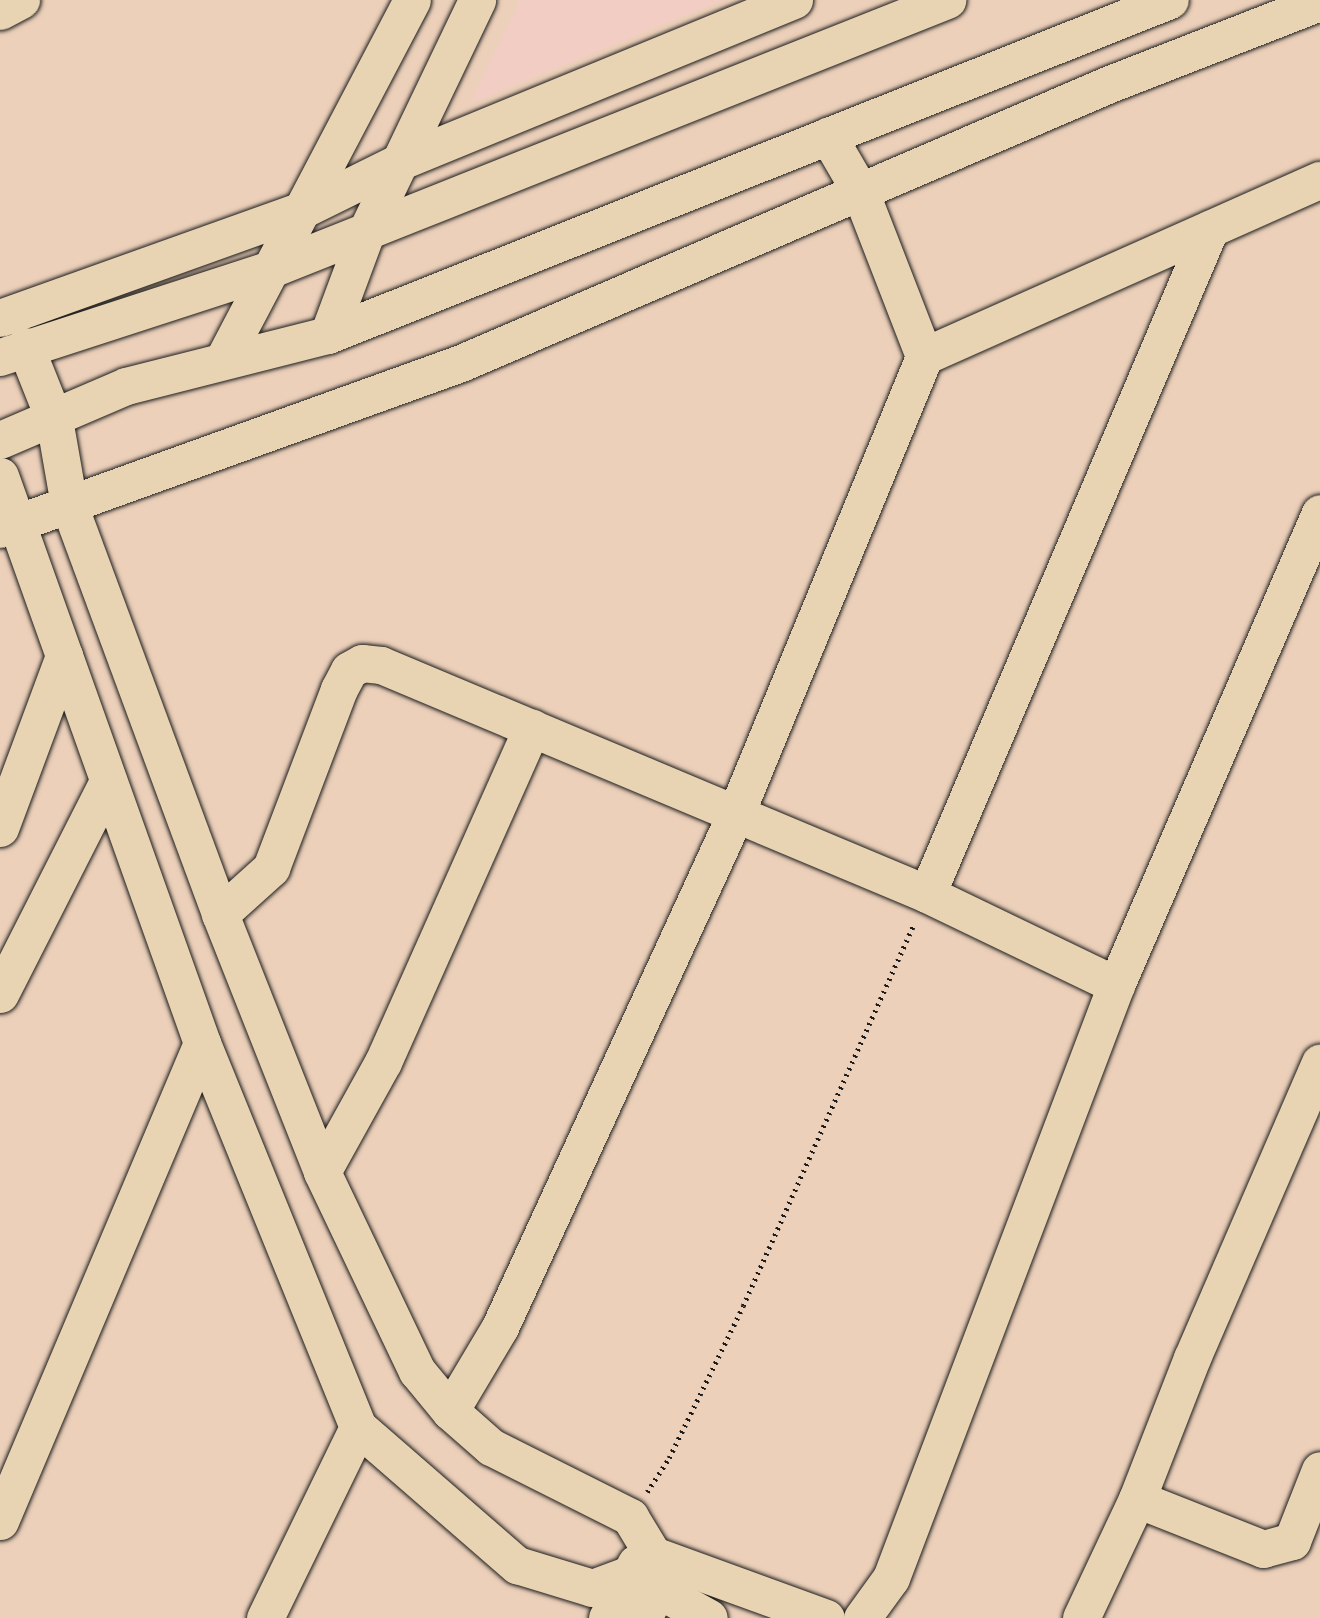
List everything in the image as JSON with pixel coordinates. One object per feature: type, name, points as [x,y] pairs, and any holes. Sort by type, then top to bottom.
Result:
[{"type":"street","points":[[0,10],[21,0]]},
{"type":"street","points":[[224,358],[410,0]]},
{"type":"street","points":[[328,335],[367,230],[477,0]]},
{"type":"street","points":[[0,318],[302,210],[400,162],[794,0]]},
{"type":"street","points":[[709,1618],[491,1447],[450,1411],[416,1371],[322,1172],[220,914],[69,505],[54,419],[13,352],[271,269],[947,0]]},
{"type":"street","points":[[0,440],[126,386],[224,358],[328,335],[1170,0]]},
{"type":"street","points":[[9,526],[461,363],[1107,85],[1320,2]]},
{"type":"street","points":[[450,1411],[500,1326],[736,813],[924,356],[860,191],[828,136]]},
{"type":"street","points":[[924,356],[1320,180]]},
{"type":"street","points":[[927,894],[1210,229]]},
{"type":"street","points":[[0,476],[9,526],[64,656],[202,1043],[358,1427],[517,1565],[592,1588],[646,1568],[825,1618]]},
{"type":"street","points":[[862,1618],[891,1578],[1116,985],[1320,513]]},
{"type":"street","points":[[4,811],[64,656]]},
{"type":"street","points":[[220,914],[271,868],[349,670],[362,663],[381,665],[927,894],[1116,985]]},
{"type":"street","points":[[322,1172],[394,1040],[532,728]]},
{"type":"street","points":[[0,994],[108,781]]},
{"type":"street","points":[[0,1521],[202,1043]]},
{"type":"street","points":[[1081,1618],[1137,1499],[1208,1321],[1320,1062]]},
{"type":"street","points":[[265,1618],[358,1427]]},
{"type":"street","points":[[1137,1499],[1263,1549],[1292,1541],[1320,1469]]},
{"type":"street","points":[[607,1618],[646,1568]]},
{"type":"path","points":[[646,1568],[669,1458],[743,1306],[927,894]]},
{"type":"shaded area","points":[[520,0],[723,0],[469,104]]}]
